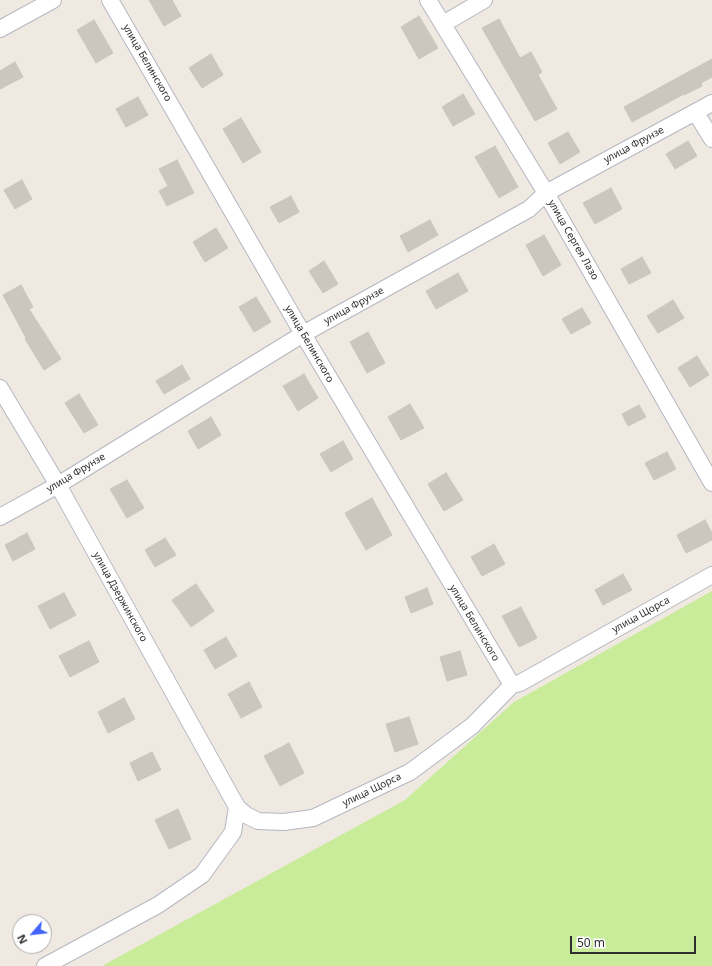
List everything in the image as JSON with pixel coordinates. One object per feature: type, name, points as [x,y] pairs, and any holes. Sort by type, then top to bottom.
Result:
[{"type":"street","points":[[0,29],[53,0]]},
{"type":"street","name":"улица Белинского","points":[[110,0],[303,334],[512,685]]},
{"type":"street","name":"улица Сергея Лазо","points":[[428,0],[546,193],[712,483]]},
{"type":"street","points":[[442,24],[484,0]]},
{"type":"street","name":"улица Фрунзе","points":[[0,517],[58,485],[303,334],[529,209],[546,193],[712,103]]},
{"type":"street","points":[[696,113],[712,139]]},
{"type":"street","name":"улица Дзержинского","points":[[0,388],[58,485],[237,807]]},
{"type":"street","name":"улица Щорса","points":[[237,807],[246,815],[258,821],[284,822],[313,818],[410,772],[472,726],[512,685],[520,683],[712,575]]},
{"type":"street","points":[[46,966],[158,905],[202,875],[233,832],[237,807]]},
{"type":"green space","points":[[712,591],[712,966],[102,966],[405,800],[514,702]]},
{"type":"building","points":[[149,0],[172,0],[181,16],[164,26]]},
{"type":"building","points":[[419,16],[438,48],[419,59],[401,27]]},
{"type":"building","points":[[499,19],[520,58],[531,52],[542,72],[538,75],[557,109],[535,121],[482,28]]},
{"type":"building","points":[[94,20],[113,53],[96,63],[77,30]]},
{"type":"building","points":[[211,54],[223,75],[202,88],[189,68]]},
{"type":"building","points":[[712,59],[712,77],[701,83],[702,86],[632,122],[624,107]]},
{"type":"building","points":[[15,62],[23,77],[0,89],[0,71]]},
{"type":"building","points":[[463,94],[475,114],[453,126],[442,107]]},
{"type":"building","points":[[138,97],[148,115],[126,127],[116,109]]},
{"type":"building","points":[[241,118],[261,152],[243,163],[223,129]]},
{"type":"building","points":[[568,132],[580,152],[560,164],[548,143]]},
{"type":"building","points":[[688,141],[697,156],[675,169],[666,154]]},
{"type":"building","points":[[495,146],[518,187],[499,198],[475,157]]},
{"type":"building","points":[[177,160],[194,193],[167,206],[159,191],[168,186],[159,169]]},
{"type":"building","points":[[22,180],[32,199],[15,209],[4,190]]},
{"type":"building","points":[[611,188],[622,209],[595,224],[583,203]]},
{"type":"building","points":[[291,196],[299,212],[279,223],[270,207]]},
{"type":"building","points":[[430,220],[438,235],[408,252],[400,236]]},
{"type":"building","points":[[216,228],[228,248],[205,262],[193,242]]},
{"type":"building","points":[[544,235],[561,265],[543,276],[526,245]]},
{"type":"building","points":[[642,257],[651,273],[629,284],[621,269]]},
{"type":"building","points":[[324,261],[338,284],[323,293],[309,271]]},
{"type":"building","points":[[458,273],[468,291],[436,309],[426,291]]},
{"type":"building","points":[[21,285],[33,307],[29,309],[61,359],[44,370],[25,339],[26,338],[3,295]]},
{"type":"building","points":[[256,297],[271,322],[254,332],[239,307]]},
{"type":"building","points":[[673,300],[684,318],[658,333],[647,316]]},
{"type":"building","points":[[582,308],[591,323],[571,334],[562,319]]},
{"type":"building","points":[[368,332],[385,363],[367,373],[350,342]]},
{"type":"building","points":[[697,356],[709,375],[690,387],[678,368]]},
{"type":"building","points":[[182,365],[190,379],[164,394],[156,381]]},
{"type":"building","points":[[304,374],[318,398],[298,411],[283,386]]},
{"type":"building","points":[[79,394],[98,425],[84,433],[65,403]]},
{"type":"building","points":[[410,404],[424,428],[401,440],[388,417]]},
{"type":"building","points":[[639,405],[646,417],[628,426],[622,414]]},
{"type":"building","points":[[211,417],[221,435],[198,449],[188,431]]},
{"type":"building","points":[[343,441],[353,459],[331,472],[320,454]]},
{"type":"building","points":[[667,452],[676,469],[654,480],[645,463]]},
{"type":"building","points":[[446,473],[463,500],[444,511],[428,484]]},
{"type":"building","points":[[127,480],[144,508],[127,518],[110,489]]},
{"type":"building","points":[[372,498],[392,535],[366,550],[345,513]]},
{"type":"building","points":[[705,520],[712,533],[712,540],[686,553],[677,535]]},
{"type":"building","points":[[27,533],[35,549],[13,561],[5,545]]},
{"type":"building","points":[[165,538],[176,555],[155,567],[145,550]]},
{"type":"building","points":[[494,544],[505,564],[482,576],[471,557]]},
{"type":"building","points":[[623,574],[632,590],[603,605],[595,590]]},
{"type":"building","points":[[196,584],[214,611],[191,627],[172,600]]},
{"type":"building","points":[[427,588],[433,604],[411,613],[405,597]]},
{"type":"building","points":[[64,593],[76,615],[50,629],[38,606]]},
{"type":"building","points":[[521,607],[537,638],[519,647],[502,616]]},
{"type":"building","points":[[226,637],[237,656],[215,669],[204,650]]},
{"type":"building","points":[[89,641],[99,662],[70,677],[59,656]]},
{"type":"building","points":[[460,651],[467,675],[447,681],[440,657]]},
{"type":"building","points":[[249,682],[262,707],[241,718],[228,694]]},
{"type":"building","points":[[124,698],[135,719],[108,733],[98,712]]},
{"type":"building","points":[[409,717],[418,744],[395,752],[386,724]]},
{"type":"building","points":[[289,743],[304,773],[280,786],[264,756]]},
{"type":"building","points":[[152,752],[161,770],[138,781],[130,763]]},
{"type":"building","points":[[178,809],[191,839],[169,849],[155,820]]}]
